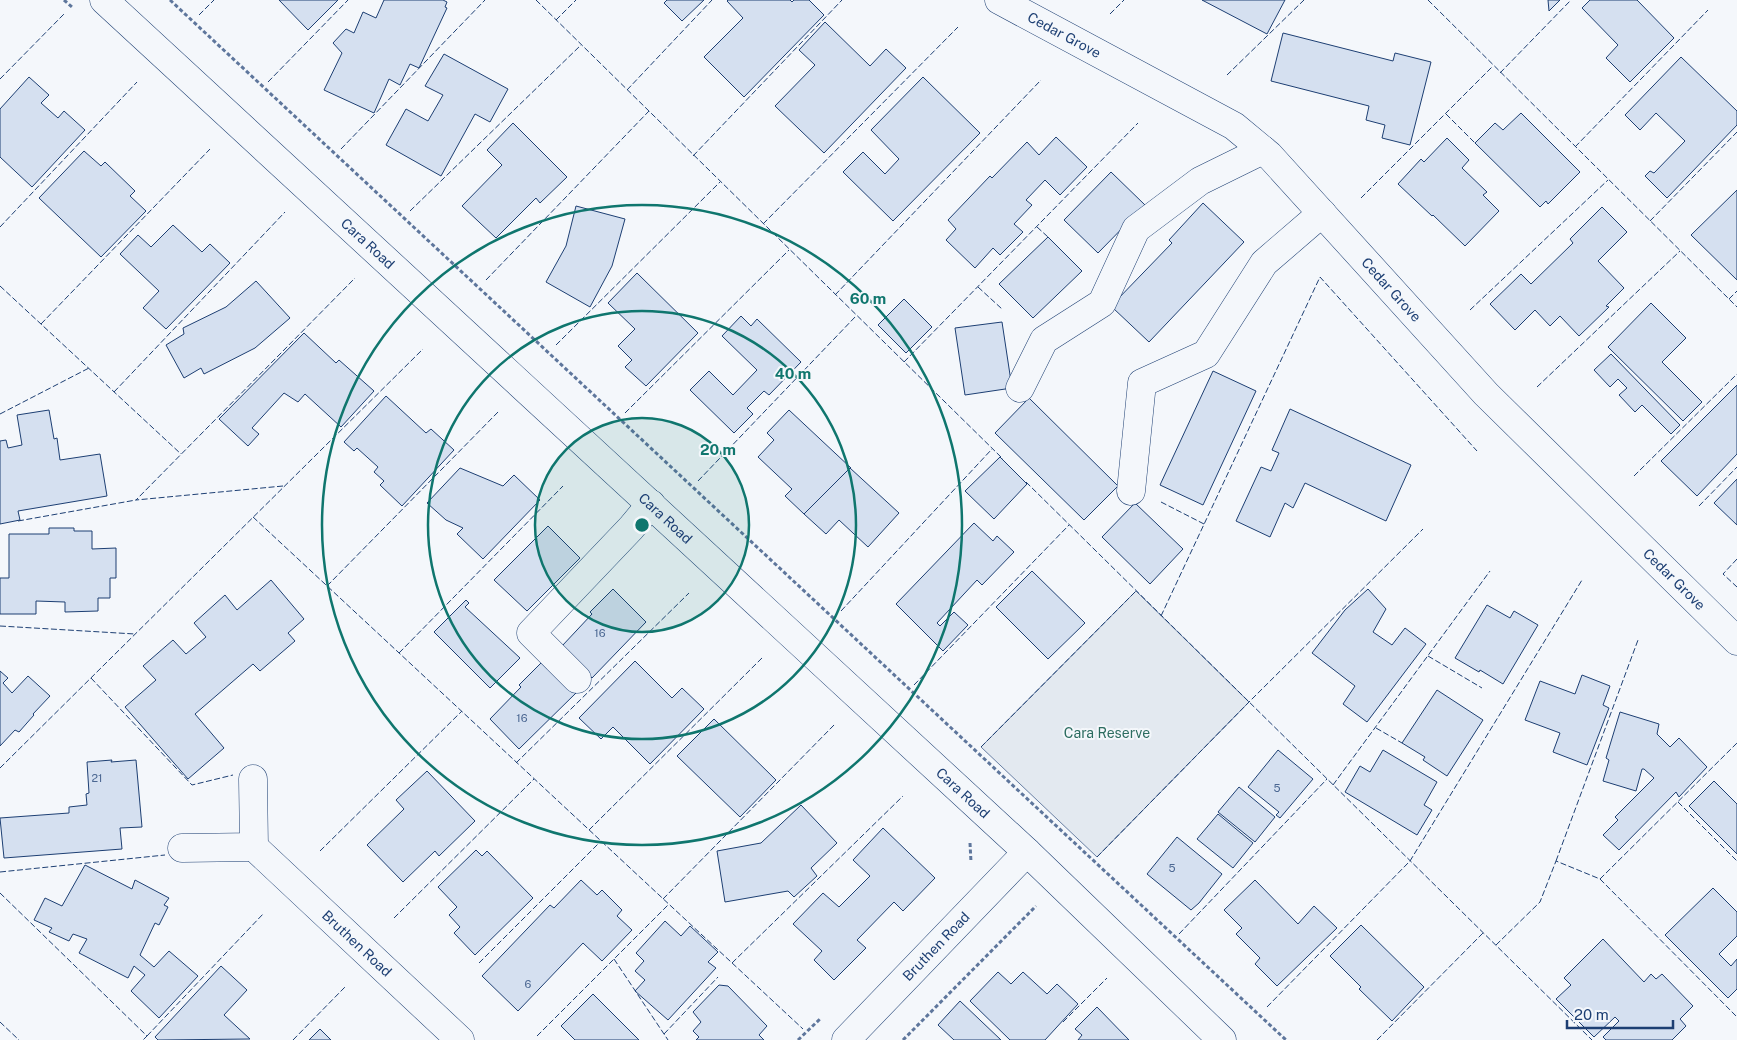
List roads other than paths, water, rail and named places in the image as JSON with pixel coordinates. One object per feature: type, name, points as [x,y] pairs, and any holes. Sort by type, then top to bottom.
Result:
[{"type":"street","name":"Cara Road","points":[[104,0],[1027,852],[1222,1040]]},
{"type":"street","name":"Cedar Grove","points":[[999,0],[1234,126],[1263,150],[1486,394],[1737,641]]},
{"type":"street","points":[[1020,388],[1044,340],[1102,303],[1136,229],[1200,181],[1263,150]]},
{"type":"street","points":[[1131,491],[1142,383],[1206,354],[1264,263],[1322,213]]},
{"type":"street","points":[[577,678],[530,633],[631,528],[651,504]]},
{"type":"street","points":[[182,848],[254,847],[253,779]]},
{"type":"street","name":"Bruthen Road","points":[[254,847],[460,1040]]},
{"type":"street","name":"Bruthen Road","points":[[846,1040],[1027,852]]},
{"type":"park label","name":"Cara Reserve","points":[[1107,733]]}]
